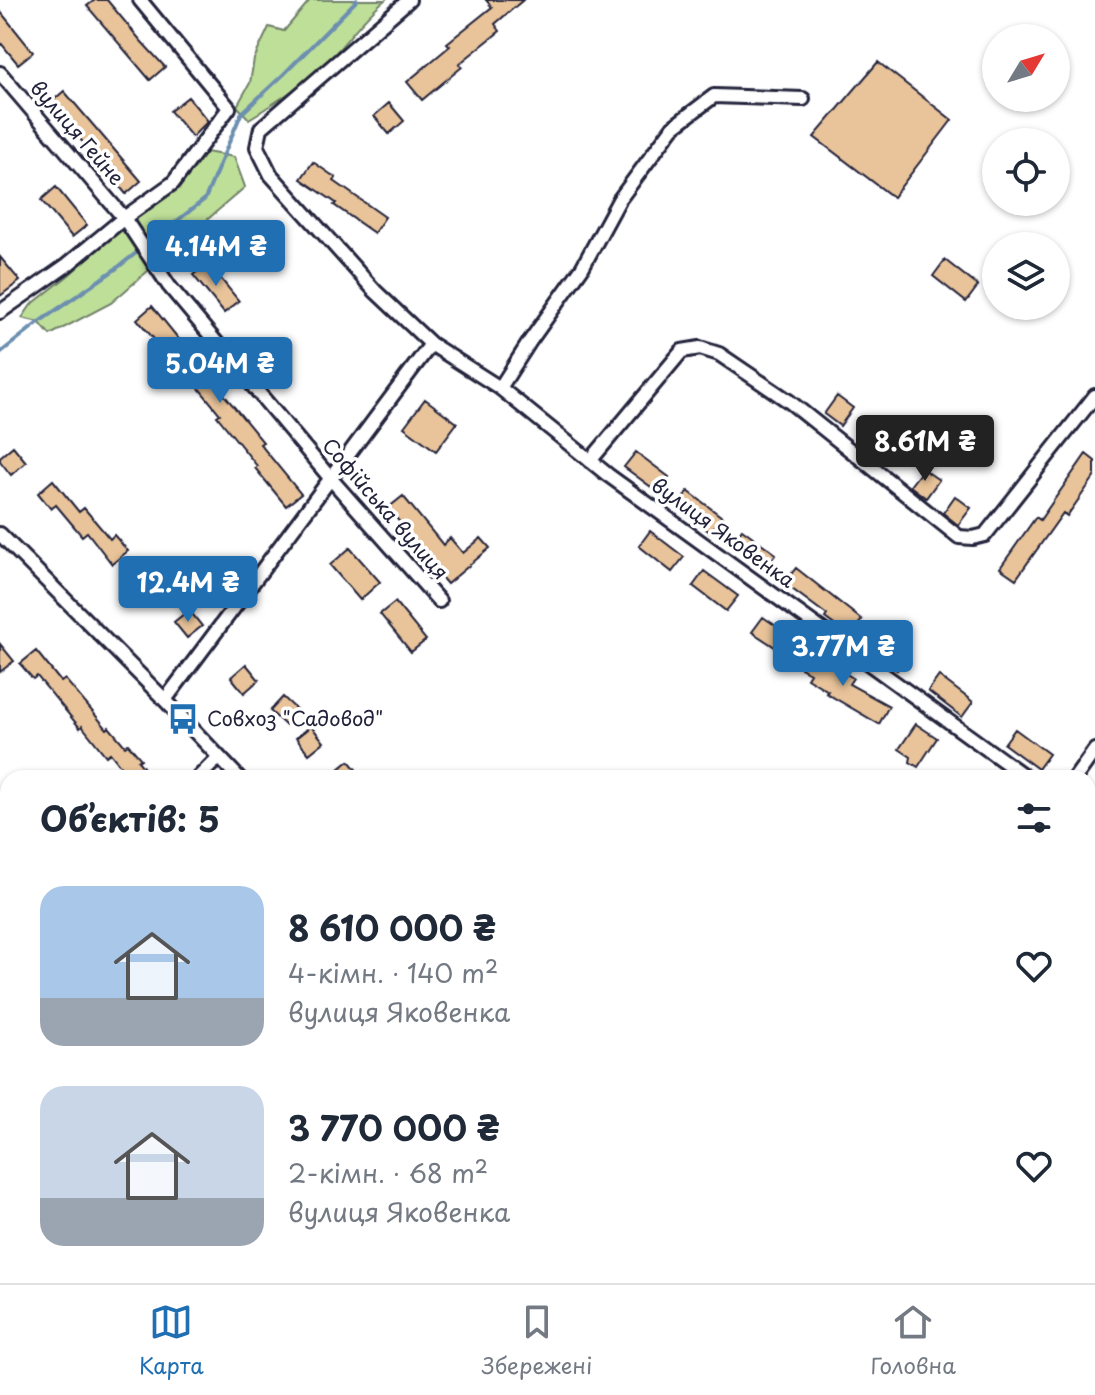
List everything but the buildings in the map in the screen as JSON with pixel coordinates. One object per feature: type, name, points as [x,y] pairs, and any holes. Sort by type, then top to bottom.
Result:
[{"type":"street","points":[[0,312],[173,183],[229,108],[140,0]]},
{"type":"street","name":"вулиця Яковенка","points":[[409,0],[261,128],[257,147],[271,175],[375,291],[431,344],[500,388],[590,461],[1016,770]]},
{"type":"street","name":"вулиця Гейне","points":[[0,73],[124,218]]},
{"type":"street","points":[[500,388],[582,268],[619,200],[673,127],[714,96],[803,99]]},
{"type":"street","name":"Софійська вулиця","points":[[124,218],[169,286],[331,479],[439,601]]},
{"type":"street","points":[[165,700],[431,344]]},
{"type":"street","points":[[590,461],[682,351],[700,348],[719,354],[790,402],[959,537],[973,538],[985,535],[1095,396]]},
{"type":"street","points":[[0,534],[231,770]]},
{"type":"street","points":[[1081,770],[1095,750]]},
{"type":"street","points":[[206,770],[219,757]]},
{"type":"green space","points":[[310,0],[385,0],[321,68],[249,119],[237,106],[250,83],[254,59],[269,27],[284,31]]},
{"type":"green space","points":[[206,152],[234,157],[245,187],[111,303],[50,335],[39,322],[22,318],[31,305],[69,275]]},
{"type":"waterway","points":[[0,353],[205,199],[241,114],[357,0]]},
{"type":"place","name":"Совхоз \"Садовод\"","points":[[183,719]]}]
